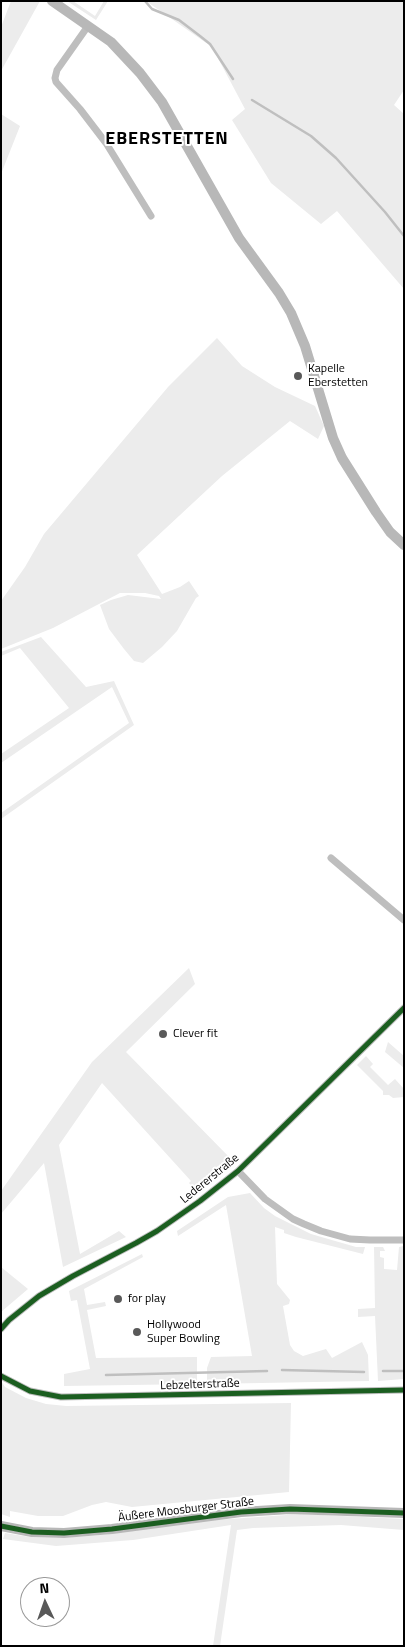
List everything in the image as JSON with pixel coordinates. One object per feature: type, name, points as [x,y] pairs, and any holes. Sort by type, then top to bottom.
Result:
[{"type":"main road","points":[[52,1],[111,42],[157,94],[239,238],[288,307],[305,346],[337,448],[363,494],[390,532],[404,545]]},
{"type":"main road","name":"Äußere Moosburger Straße","points":[[1,1526],[32,1532],[64,1533],[112,1529],[241,1512],[299,1509],[404,1513]]},
{"type":"street","points":[[88,26],[56,70],[56,82],[106,143],[152,216]]},
{"type":"street","points":[[331,858],[404,920]]},
{"type":"street","name":"Ledererstraße","points":[[1,1329],[8,1320],[39,1296],[157,1231],[238,1171],[404,1008]]},
{"type":"street","points":[[238,1171],[265,1199],[293,1219],[304,1224],[321,1231],[350,1238],[404,1240]]},
{"type":"street","name":"Lebzelterstraße","points":[[1,1376],[30,1391],[60,1397],[404,1390]]},
{"type":"shaded area","points":[[11,1],[40,1],[1,71],[1,27]]},
{"type":"shaded area","points":[[67,1],[73,1],[95,16],[104,1],[108,1],[96,20]]},
{"type":"shaded area","points":[[146,1],[404,1],[404,90],[394,105],[404,114],[404,289],[337,211],[321,224],[271,183],[232,120],[245,109],[212,47]]},
{"type":"shaded area","points":[[1,114],[20,126],[1,174]]},
{"type":"shaded area","points":[[217,338],[242,366],[275,387],[315,406],[324,426],[318,439],[290,421],[222,476],[137,555],[162,594],[180,587],[189,581],[199,596],[177,631],[143,663],[134,661],[109,629],[100,605],[128,595],[161,599],[159,596],[145,593],[120,593],[53,628],[1,649],[1,601],[25,567],[44,534],[168,387]]},
{"type":"shaded area","points":[[41,637],[86,687],[114,681],[134,725],[1,819],[1,813],[129,723],[112,687],[1,763],[1,754],[69,708],[20,648],[1,656],[1,652]]},
{"type":"shaded area","points":[[189,968],[195,984],[126,1052],[232,1160],[195,1190],[189,1183],[191,1181],[102,1083],[59,1145],[80,1254],[119,1231],[126,1237],[63,1267],[44,1163],[1,1214],[1,1191],[92,1062]]},
{"type":"shaded area","points":[[388,1042],[404,1056],[404,1068],[385,1052]]},
{"type":"shaded area","points":[[366,1056],[373,1064],[370,1067],[388,1085],[395,1079],[404,1089],[404,1097],[393,1098],[389,1095],[383,1095],[383,1091],[357,1065]]},
{"type":"shaded area","points":[[250,1193],[264,1208],[275,1216],[311,1234],[356,1247],[365,1247],[363,1254],[296,1237],[284,1233],[284,1230],[275,1227],[277,1284],[290,1300],[289,1304],[283,1306],[290,1345],[294,1351],[303,1356],[326,1349],[332,1358],[362,1342],[368,1355],[369,1381],[207,1384],[207,1368],[211,1357],[252,1356],[226,1205],[178,1236],[177,1231],[228,1197]]},
{"type":"shaded area","points":[[404,1246],[404,1379],[378,1381],[375,1316],[358,1317],[358,1309],[375,1308],[374,1247],[383,1247],[385,1251],[380,1251],[380,1257],[384,1258],[384,1269],[397,1270],[399,1247]]},
{"type":"shaded area","points":[[142,1254],[143,1257],[84,1289],[87,1305],[105,1302],[106,1306],[87,1310],[96,1358],[197,1357],[197,1384],[64,1386],[64,1374],[90,1369],[77,1300],[71,1301],[69,1291]]},
{"type":"shaded area","points":[[1,1267],[28,1289],[1,1312]]},
{"type":"shaded area","points":[[1,1381],[5,1387],[26,1398],[46,1404],[66,1406],[291,1403],[289,1492],[132,1507],[106,1502],[63,1516],[38,1516],[10,1511],[10,1517],[1,1514]]},
{"type":"shaded area","points":[[300,1514],[404,1519],[404,1530],[341,1525],[237,1530],[220,1646],[213,1646],[231,1525],[133,1540],[56,1546],[3,1539],[5,1533],[30,1537],[60,1538],[102,1535],[202,1521]]},
{"type":"waterway","points":[[145,1],[152,9],[179,20],[210,44],[233,79]]},
{"type":"waterway","points":[[252,100],[311,136],[336,158],[404,236]]},
{"type":"waterway","points":[[282,1370],[364,1372]]},
{"type":"waterway","points":[[106,1375],[267,1371]]},
{"type":"waterway","points":[[383,1371],[404,1371]]},
{"type":"cycle path","points":[[1,1329],[9,1320],[39,1296],[157,1231],[238,1171],[404,1008]]},
{"type":"cycle path","points":[[1,1376],[30,1391],[61,1397],[404,1390]]},
{"type":"cycle path","points":[[1,1526],[32,1532],[64,1533],[112,1529],[241,1512],[290,1509],[404,1513]]},
{"type":"place","name":"Kapelle Eberstetten","points":[[298,376]]},
{"type":"place","name":"Clever fit","points":[[163,1034]]},
{"type":"place","name":"for play","points":[[118,1299]]},
{"type":"place","name":"Hollywood Super Bowling","points":[[137,1332]]},
{"type":"district","name":"EBERSTETTEN","points":[[167,140]]}]
